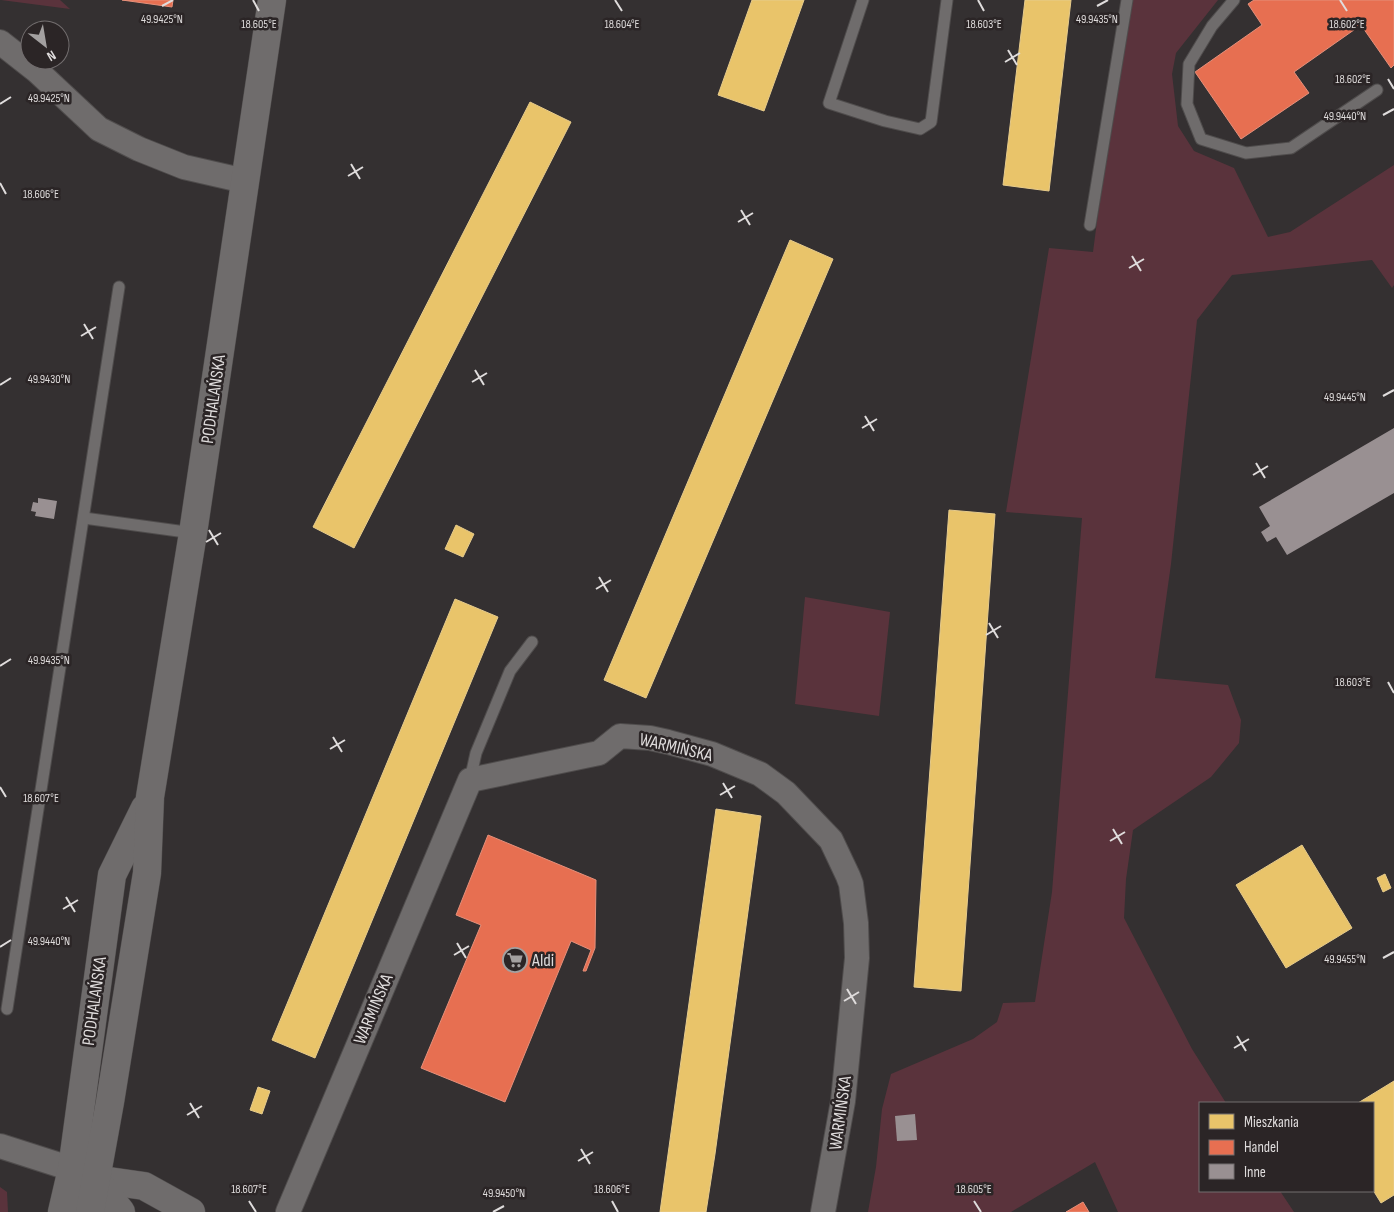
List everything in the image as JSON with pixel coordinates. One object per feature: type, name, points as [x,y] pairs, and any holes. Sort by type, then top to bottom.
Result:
[{"type":"street","name":"PODHALAŃSKA","points":[[90,1212],[83,1174],[112,875],[150,797],[193,533],[272,0]]},
{"type":"street","points":[[0,42],[37,71],[99,129],[184,167],[244,181]]},
{"type":"street","name":"WARMIŃSKA","points":[[288,1212],[470,780],[599,753],[620,736],[650,738],[712,754],[760,774],[786,793],[831,840],[851,884],[856,923],[857,958],[843,1101],[823,1212]]},
{"type":"street","points":[[0,1146],[83,1174],[144,1186],[191,1212]]},
{"type":"street","name":"PODHALAŃSKA","points":[[62,1212],[83,1174]]},
{"type":"street","points":[[83,1174],[121,1212]]},
{"type":"lane","points":[[863,0],[829,103],[885,121],[920,129],[931,122],[947,0]]},
{"type":"lane","points":[[1090,225],[1127,0]]},
{"type":"lane","points":[[1234,0],[1212,26],[1189,64],[1187,104],[1202,139],[1246,153],[1290,148],[1377,90]]},
{"type":"lane","points":[[7,1009],[119,287]]},
{"type":"lane","points":[[84,518],[193,533]]},
{"type":"lane","points":[[470,780],[476,753],[510,671],[532,642]]},
{"type":"shaded area","points":[[1,0],[60,0],[70,9]]},
{"type":"shaded area","points":[[1126,0],[1218,0],[1176,53],[1172,74],[1178,126],[1194,151],[1234,168],[1268,237],[1290,232],[1394,165],[1394,285],[1392,288],[1372,260],[1232,275],[1197,320],[1171,564],[1155,678],[1228,685],[1241,720],[1239,743],[1211,777],[1133,830],[1126,879],[1124,918],[1192,1049],[1225,1102],[1199,1102],[1199,1192],[1281,1192],[1294,1212],[1118,1212],[1095,1162],[1011,1212],[868,1212],[876,1167],[882,1109],[891,1074],[973,1039],[997,1022],[1003,1003],[1035,1002],[1052,892],[1082,518],[1006,512],[1049,248],[1093,252]]},
{"type":"shaded area","points":[[805,597],[890,612],[879,716],[795,704]]},
{"type":"shaded area","points":[[0,1187],[7,1192],[8,1212],[0,1212]]},
{"type":"building: Mieszkania","points":[[752,0],[804,0],[764,111],[718,95]]},
{"type":"building: Mieszkania","points":[[1025,0],[1071,0],[1049,191],[1003,185]]},
{"type":"building: Mieszkania","points":[[530,102],[571,122],[354,548],[313,527]]},
{"type":"building: Mieszkania","points":[[790,240],[833,259],[646,698],[604,680]]},
{"type":"building: Mieszkania","points":[[949,510],[995,514],[961,991],[914,987]]},
{"type":"building: Mieszkania","points":[[456,525],[474,534],[463,557],[445,549]]},
{"type":"building: Mieszkania","points":[[455,599],[498,617],[315,1058],[272,1040]]},
{"type":"building: Mieszkania","points":[[716,809],[761,816],[715,1154],[706,1212],[660,1212]]},
{"type":"building: Mieszkania","points":[[1302,845],[1352,928],[1286,968],[1236,885]]},
{"type":"building: Mieszkania","points":[[1385,874],[1391,888],[1383,892],[1377,878]]},
{"type":"building: Mieszkania","points":[[1394,1081],[1394,1195],[1381,1203],[1374,1192],[1374,1102],[1360,1102]]},
{"type":"building: Mieszkania","points":[[258,1087],[270,1091],[262,1114],[250,1110]]},
{"type":"building: Handel","points":[[122,0],[173,0],[172,7]]},
{"type":"building: Handel","points":[[1254,0],[1394,0],[1394,65],[1391,68],[1361,25],[1294,72],[1309,93],[1241,139],[1195,72],[1262,25],[1248,4]]},
{"type":"building: Handel","name":"Aldi","points":[[488,835],[596,880],[595,948],[586,971],[583,971],[591,950],[571,941],[505,1102],[421,1068],[481,925],[456,915]]},
{"type":"building: Handel","points":[[1083,1202],[1089,1212],[1066,1212]]},
{"type":"building: Inne","points":[[1394,428],[1394,493],[1287,555],[1276,537],[1267,542],[1261,532],[1270,526],[1259,507]]},
{"type":"building: Inne","points":[[38,498],[57,501],[54,519],[35,516],[36,512],[31,511],[33,502],[38,503]]},
{"type":"building: Inne","points":[[915,1114],[917,1140],[897,1141],[895,1116]]},
{"type":"place","name":"Aldi","points":[[515,960]]}]
